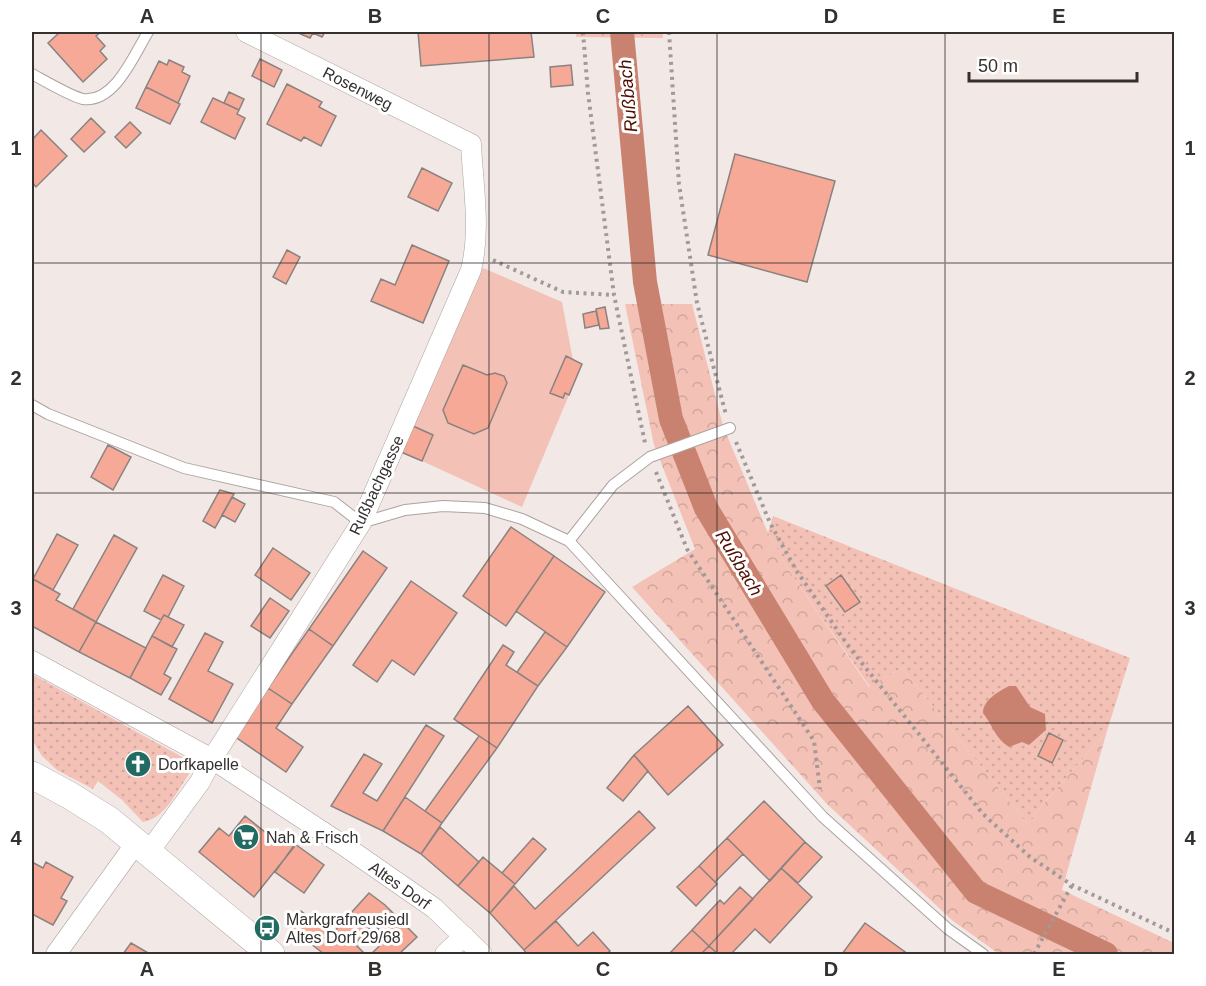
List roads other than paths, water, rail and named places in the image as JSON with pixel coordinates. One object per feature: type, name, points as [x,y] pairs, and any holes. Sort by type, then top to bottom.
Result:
[{"type":"main road","points":[[32,775],[109,820],[271,954]]},
{"type":"street","name":"Rosenweg","points":[[246,32],[471,144]]},
{"type":"street","name":"Rußbachgasse","points":[[56,954],[142,848],[200,782],[212,759],[361,523],[471,270],[477,233],[471,144]]},
{"type":"street","name":"Altes Dorf","points":[[32,661],[212,759],[434,908],[482,954]]},
{"type":"street","points":[[445,954],[464,936]]},
{"type":"lane","points":[[32,74],[81,99],[99,98],[112,89],[148,32]]},
{"type":"lane","points":[[32,405],[48,414],[184,468],[334,502],[361,523],[405,510],[443,507],[485,508],[522,519],[569,541],[823,817],[948,929],[984,954]]},
{"type":"lane","points":[[569,541],[614,485],[653,456],[730,428]]},
{"type":"waterway","name":"Rußbach","points":[[622,32],[645,282],[671,419],[706,508],[823,701],[976,892],[1106,954]]},
{"type":"place","name":"Dorfkapelle","points":[[138,764]]},
{"type":"place","name":"Nah & Frisch","points":[[246,837]]},
{"type":"place","name":"Markgrafneusiedl Altes Dorf 29/68","points":[[267,928]]}]
